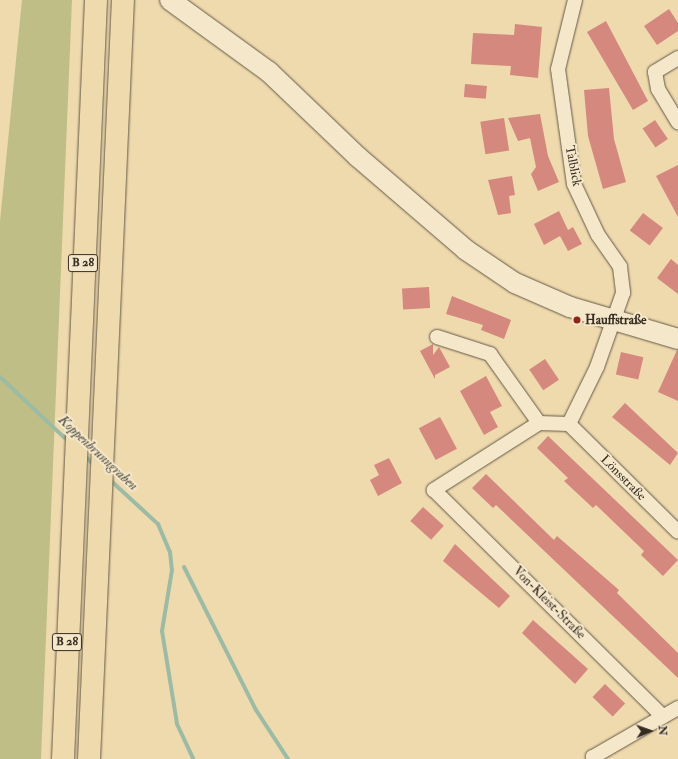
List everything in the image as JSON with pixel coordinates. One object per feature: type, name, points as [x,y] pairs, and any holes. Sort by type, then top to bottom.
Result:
[{"type":"highway","name":"B 28","points":[[62,759],[96,0]]},
{"type":"highway","name":"B 28","points":[[89,759],[123,0]]},
{"type":"street","points":[[170,0],[269,72],[358,157],[466,250],[516,283],[613,322],[678,339]]},
{"type":"street","name":"Talblick","points":[[575,0],[558,69],[574,184],[598,235],[620,267],[623,293],[613,322]]},
{"type":"street","points":[[678,58],[655,72],[658,89],[678,122]]},
{"type":"street","points":[[437,337],[490,354],[539,423],[569,424],[597,368],[613,322]]},
{"type":"street","name":"Von-Kleist-Straße","points":[[539,423],[434,490],[663,717]]},
{"type":"street","name":"Lönsstraße","points":[[569,424],[678,532]]},
{"type":"street","points":[[594,758],[678,708]]},
{"type":"shaded area","points":[[22,0],[72,0],[41,759],[0,759],[0,221]]},
{"type":"building","points":[[669,9],[678,23],[678,31],[657,45],[644,26]]},
{"type":"building","points":[[606,21],[648,101],[633,110],[587,32]]},
{"type":"building","points":[[515,24],[542,27],[538,78],[510,75],[511,66],[471,64],[473,33],[514,35]]},
{"type":"building","points":[[465,84],[487,86],[486,99],[464,97]]},
{"type":"building","points":[[609,88],[614,139],[626,182],[603,189],[588,136],[584,90]]},
{"type":"building","points":[[540,114],[548,156],[559,182],[538,191],[531,174],[536,167],[530,138],[518,141],[508,118]]},
{"type":"building","points":[[504,118],[509,151],[485,154],[480,122]]},
{"type":"building","points":[[655,120],[668,139],[655,147],[643,128]]},
{"type":"building","points":[[678,165],[678,217],[656,176]]},
{"type":"building","points":[[512,176],[515,195],[509,196],[511,213],[498,215],[488,180]]},
{"type":"building","points":[[559,211],[568,230],[573,227],[582,244],[568,251],[560,236],[544,245],[534,224]]},
{"type":"building","points":[[643,213],[663,228],[650,246],[630,231]]},
{"type":"building","points":[[671,259],[678,265],[678,294],[657,278]]},
{"type":"building","points":[[429,287],[430,308],[403,309],[402,288]]},
{"type":"building","points":[[452,296],[511,320],[504,339],[481,330],[483,325],[446,314]]},
{"type":"building","points":[[433,344],[433,355],[439,347],[450,367],[435,375],[435,379],[420,351]]},
{"type":"building","points":[[678,350],[678,401],[658,392]]},
{"type":"building","points":[[621,352],[643,357],[638,380],[616,374]]},
{"type":"building","points":[[545,359],[559,380],[543,390],[529,370]]},
{"type":"building","points":[[486,376],[502,406],[490,412],[498,427],[484,435],[460,391]]},
{"type":"building","points":[[625,403],[678,453],[670,465],[612,417]]},
{"type":"building","points":[[440,417],[457,449],[436,460],[419,428]]},
{"type":"building","points":[[548,436],[678,560],[663,576],[641,555],[644,551],[596,505],[593,508],[564,481],[568,478],[537,448]]},
{"type":"building","points":[[389,458],[402,483],[378,496],[370,480],[379,475],[374,465]]},
{"type":"building","points":[[486,474],[554,540],[557,536],[619,590],[617,593],[678,653],[678,678],[496,505],[493,508],[472,488]]},
{"type":"building","points":[[423,507],[444,526],[431,540],[410,521]]},
{"type":"building","points":[[455,544],[510,596],[499,608],[443,561]]},
{"type":"building","points":[[533,620],[588,669],[575,684],[522,633]]},
{"type":"building","points":[[605,684],[625,703],[613,716],[592,697]]},
{"type":"waterway","name":"Koppenbrunngraben","points":[[0,377],[69,442]]},
{"type":"waterway","name":"Koppenbrunngraben","points":[[83,454],[94,465]]},
{"type":"waterway","points":[[109,479],[158,524],[170,552],[172,570],[162,631],[177,724],[193,759]]},
{"type":"waterway","points":[[184,567],[256,710],[288,759]]},
{"type":"place","name":"Hauffstraße","points":[[577,320]]}]
